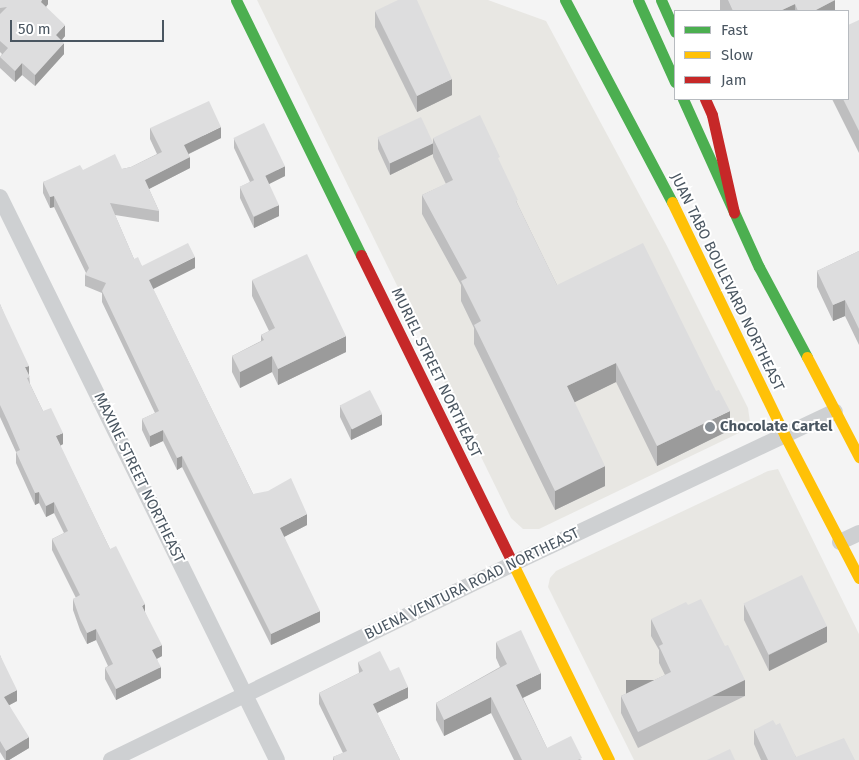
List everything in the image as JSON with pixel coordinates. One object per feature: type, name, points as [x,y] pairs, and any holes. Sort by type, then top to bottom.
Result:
[{"type":"main road","name":"MURIEL STREET NORTHEAST","points":[[236,0],[609,760]]},
{"type":"main road","name":"JUAN TABO BOULEVARD NORTHEAST","points":[[566,0],[663,183],[786,436],[859,578]]},
{"type":"main road","points":[[638,0],[674,80]]},
{"type":"main road","points":[[661,0],[674,30]]},
{"type":"main road","points":[[683,100],[734,213],[859,457]]},
{"type":"main road","points":[[705,100],[712,115],[734,213]]},
{"type":"street","name":"MAXINE STREET NORTHEAST","points":[[0,197],[277,760]]},
{"type":"street","name":"BUENA VENTURA ROAD NORTHEAST","points":[[111,760],[512,564],[786,436],[835,411]]},
{"type":"street","points":[[840,542],[859,533]]},
{"type":"shaded area","points":[[257,0],[488,0],[546,21],[667,246],[748,408],[750,422],[741,432],[539,529],[523,529],[511,518]]},
{"type":"shaded area","points":[[778,469],[859,634],[859,760],[634,760],[548,587],[550,578],[556,571],[768,471]]},
{"type":"building","points":[[0,0],[42,0],[41,2],[65,25],[56,35],[64,43],[35,75],[22,63],[15,71],[0,57],[8,48],[0,41],[0,14],[7,7],[0,8]]},
{"type":"building","points":[[398,0],[417,0],[452,79],[417,96],[375,11]]},
{"type":"building","points":[[728,0],[835,0],[816,10],[798,10],[795,4],[782,10],[733,10]]},
{"type":"building","points":[[859,20],[859,131],[844,100],[849,100],[849,25]]},
{"type":"building","points":[[209,101],[221,127],[184,145],[190,157],[145,180],[159,211],[110,203],[134,259],[138,257],[142,266],[188,243],[195,257],[149,280],[253,494],[268,491],[291,478],[307,514],[280,528],[320,611],[271,634],[182,456],[177,458],[163,430],[150,436],[142,419],[159,411],[102,291],[106,283],[85,275],[89,268],[54,196],[50,197],[43,182],[80,165],[83,170],[115,154],[122,169],[131,167],[162,152],[150,128]]},
{"type":"building","points":[[480,115],[518,200],[516,201],[557,285],[643,243],[716,391],[719,390],[730,411],[657,446],[616,363],[567,386],[605,466],[555,491],[474,325],[481,321],[461,281],[467,278],[422,195],[453,180],[433,138]]},
{"type":"building","points":[[421,117],[433,143],[390,164],[377,137]]},
{"type":"building","points":[[264,123],[285,166],[254,181],[233,138]]},
{"type":"building","points":[[265,175],[279,205],[254,217],[240,187]]},
{"type":"building","points":[[859,251],[859,329],[845,300],[833,305],[817,271]]},
{"type":"building","points":[[307,254],[346,336],[278,369],[272,356],[240,372],[232,356],[264,340],[261,335],[275,328],[252,280]]},
{"type":"building","points":[[0,304],[29,366],[25,367],[30,377],[27,378],[43,411],[51,408],[63,433],[56,436],[110,549],[116,546],[145,604],[142,606],[162,645],[152,650],[161,667],[116,689],[105,668],[113,664],[96,629],[87,633],[80,619],[73,599],[80,595],[52,539],[68,531],[54,502],[46,506],[39,492],[35,493],[16,452],[20,450],[0,405]]},
{"type":"building","points":[[370,390],[382,414],[352,429],[340,405]]},
{"type":"building","points":[[802,575],[827,626],[769,655],[744,603]]},
{"type":"building","points":[[701,599],[725,646],[728,645],[745,680],[638,732],[621,696],[671,672],[659,646],[663,644],[651,619],[686,602],[688,605]]},
{"type":"building","points":[[521,630],[541,673],[516,685],[547,748],[571,736],[582,758],[578,760],[522,760],[491,697],[444,720],[436,703],[507,664],[496,642]]},
{"type":"building","points":[[380,651],[390,671],[399,667],[408,687],[373,704],[400,760],[334,760],[333,757],[347,751],[319,693],[363,671],[358,662]]},
{"type":"building","points":[[0,655],[17,690],[4,697],[29,737],[6,751],[0,741]]},
{"type":"building","points":[[773,720],[776,725],[780,723],[796,757],[844,738],[855,760],[768,760],[754,730]]},
{"type":"building","points":[[730,749],[735,760],[707,760]]},
{"type":"traffic: fast","points":[[236,0],[361,255]]},
{"type":"traffic: fast","points":[[565,0],[672,202]]},
{"type":"traffic: fast","points":[[638,0],[674,80]]},
{"type":"traffic: fast","points":[[661,0],[674,30]]},
{"type":"traffic: fast","points":[[683,100],[759,267],[807,357]]},
{"type":"traffic: slow","points":[[672,202],[785,436],[859,578]]},
{"type":"traffic: slow","points":[[807,357],[859,457]]},
{"type":"traffic: slow","points":[[513,564],[609,760]]},
{"type":"traffic: jam","points":[[705,100],[712,115],[734,213]]},
{"type":"traffic: jam","points":[[361,255],[513,564]]},
{"type":"place","name":"Chocolate Cartel","points":[[710,427]]}]
